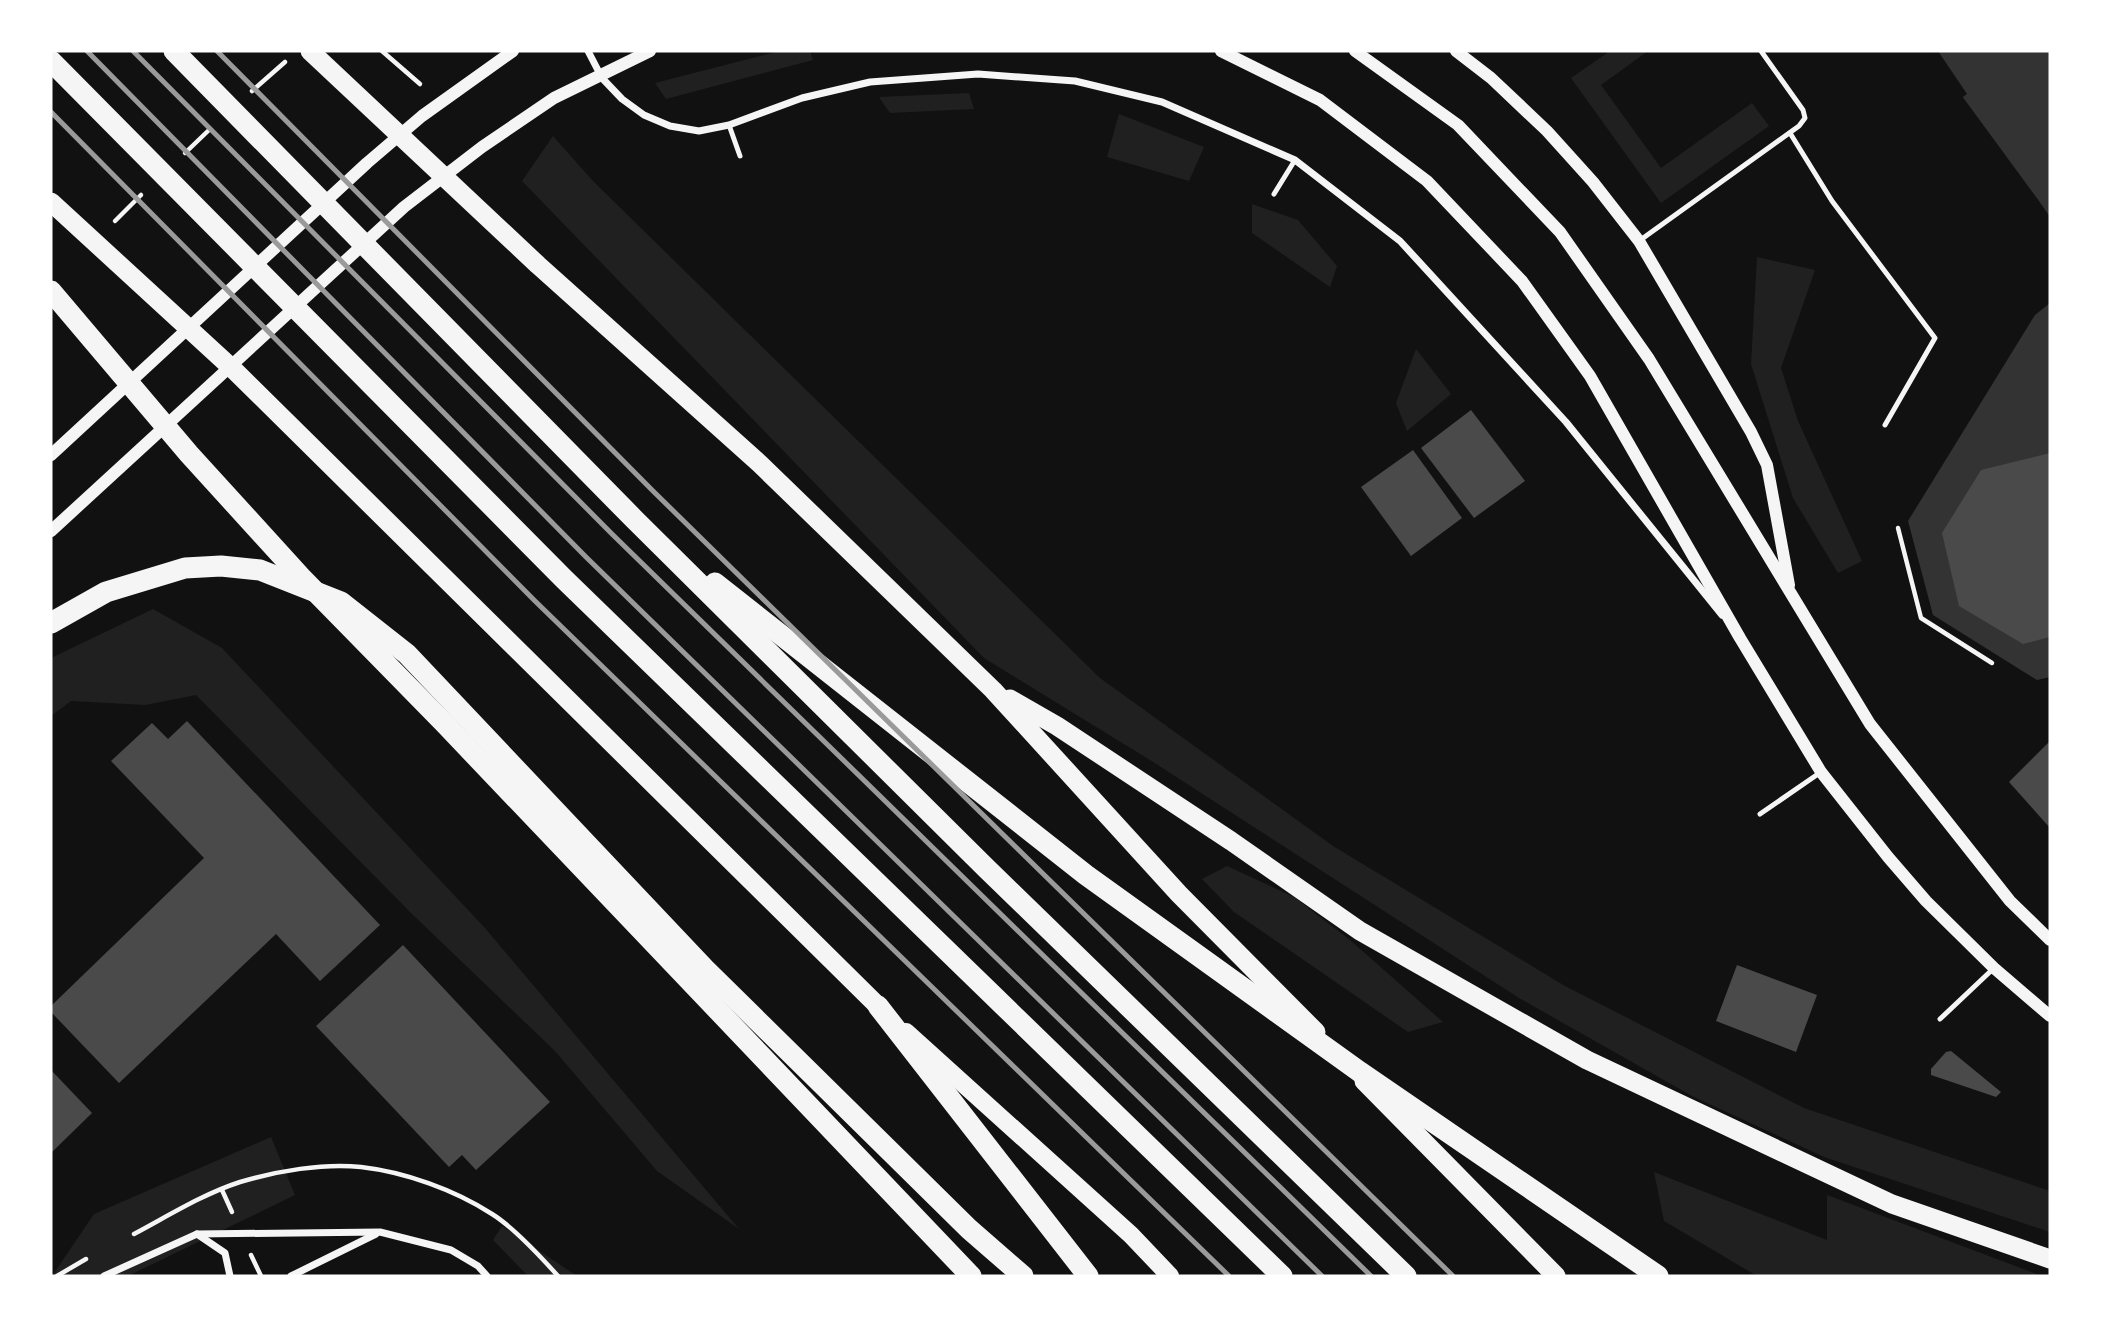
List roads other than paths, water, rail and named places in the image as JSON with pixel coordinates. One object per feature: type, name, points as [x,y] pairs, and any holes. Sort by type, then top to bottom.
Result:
[{"type":"highway","points":[[174,51],[634,519],[986,868],[1406,1276]]},
{"type":"highway","points":[[310,51],[538,265],[760,464],[993,690],[1179,894],[1556,1276]]},
{"type":"highway","points":[[51,61],[574,589],[1282,1276]]},
{"type":"highway","points":[[51,202],[235,372],[878,1006],[1088,1276]]},
{"type":"highway","points":[[51,291],[180,444],[301,577],[445,724],[971,1276]]},
{"type":"highway","points":[[634,519],[1086,875],[1360,1072],[1658,1276]]},
{"type":"highway","points":[[51,623],[106,592],[186,568],[221,566],[260,570],[341,602],[407,654],[705,969],[960,1220],[1023,1276]]},
{"type":"highway","points":[[993,690],[1057,726],[1231,841],[1360,931],[1587,1060],[1892,1204],[2050,1259]]},
{"type":"main road","points":[[878,1006],[1131,1235],[1171,1276]]},
{"type":"street","points":[[51,455],[367,163],[422,116],[513,51]]},
{"type":"street","points":[[588,51],[602,78],[622,99],[644,115],[670,126],[699,131],[729,125],[802,98],[870,82],[978,74],[1074,81],[1162,102],[1295,160],[1400,241],[1566,422],[1740,638]]},
{"type":"street","points":[[51,531],[404,207],[482,147],[554,98],[650,51]]},
{"type":"street","points":[[1222,51],[1320,100],[1427,181],[1522,281],[1590,376],[1740,638],[1821,772],[1888,858],[1926,901],[1994,968],[2050,1016]]},
{"type":"street","points":[[1355,51],[1458,125],[1560,232],[1649,359],[1870,724],[2010,901],[2050,940]]},
{"type":"street","points":[[1456,51],[1491,78],[1547,131],[1593,182],[1639,241],[1751,432],[1767,465],[1791,592]]},
{"type":"street","points":[[291,1276],[380,1232]]},
{"type":"street","points":[[104,1276],[197,1234],[380,1232],[452,1250],[478,1266],[487,1276]]},
{"type":"street","points":[[197,1234],[225,1253],[230,1276]]},
{"type":"lane","points":[[1639,241],[1790,133],[1805,118],[1803,110],[1761,51]]},
{"type":"lane","points":[[729,125],[740,156]]},
{"type":"lane","points":[[1790,133],[1832,201],[1935,338],[1885,425]]},
{"type":"lane","points":[[1274,194],[1295,160]]},
{"type":"lane","points":[[1760,814],[1821,772]]},
{"type":"lane","points":[[1940,1019],[1994,968]]},
{"type":"railway","points":[[87,51],[586,557],[1322,1276]]},
{"type":"railway","points":[[133,51],[612,534],[1371,1276]]},
{"type":"railway","points":[[217,51],[653,491],[1453,1276]]},
{"type":"railway","points":[[51,112],[535,601],[1229,1276]]}]
